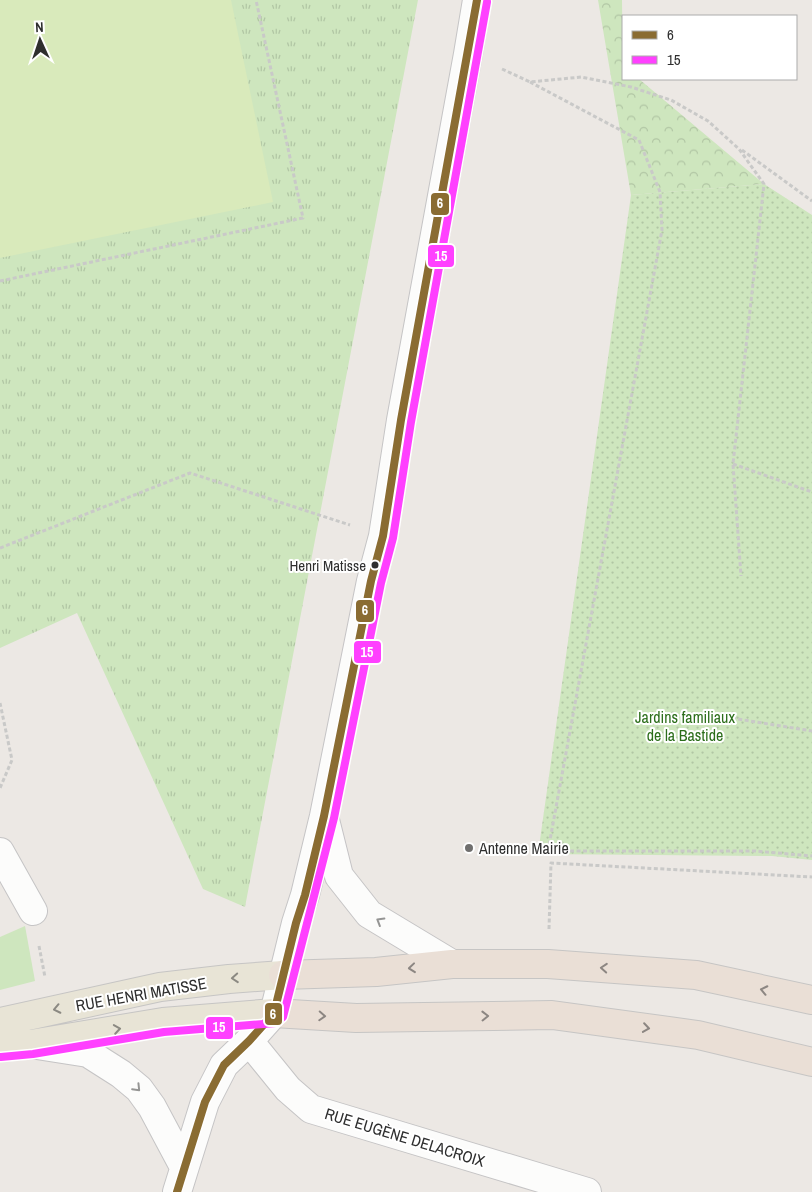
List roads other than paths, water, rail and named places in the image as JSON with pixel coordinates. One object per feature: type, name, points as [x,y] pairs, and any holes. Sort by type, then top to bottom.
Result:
[{"type":"highway","points":[[283,975],[376,972],[452,964],[548,964],[696,975],[812,1000]]},
{"type":"highway","points":[[274,1013],[356,1018],[552,1015],[698,1035],[812,1062]]},
{"type":"main road","name":"RUE HENRI MATISSE","points":[[0,1022],[160,987],[283,975]]},
{"type":"main road","name":"RUE HENRI MATISSE","points":[[0,1047],[31,1044],[163,1022],[274,1013]]},
{"type":"street","points":[[181,1180],[205,1102],[224,1065],[274,1013],[324,816],[371,581],[383,536],[401,420],[468,54],[476,0]]},
{"type":"street","points":[[324,816],[339,876],[369,914],[452,964]]},
{"type":"street","points":[[0,852],[33,911]]},
{"type":"street","name":"RUE EUGÈNE DELACROIX","points":[[249,1041],[288,1089],[311,1109],[587,1192]]},
{"type":"street","points":[[31,1044],[88,1053],[121,1074],[139,1089],[152,1107],[181,1180]]},
{"type":"place","name":"Henri Matisse","points":[[375,565]]},
{"type":"place","name":"Antenne Mairie","points":[[469,848]]},
{"type":"park label","name":"Jardins familiaux de la Bastide","points":[[685,726]]}]
